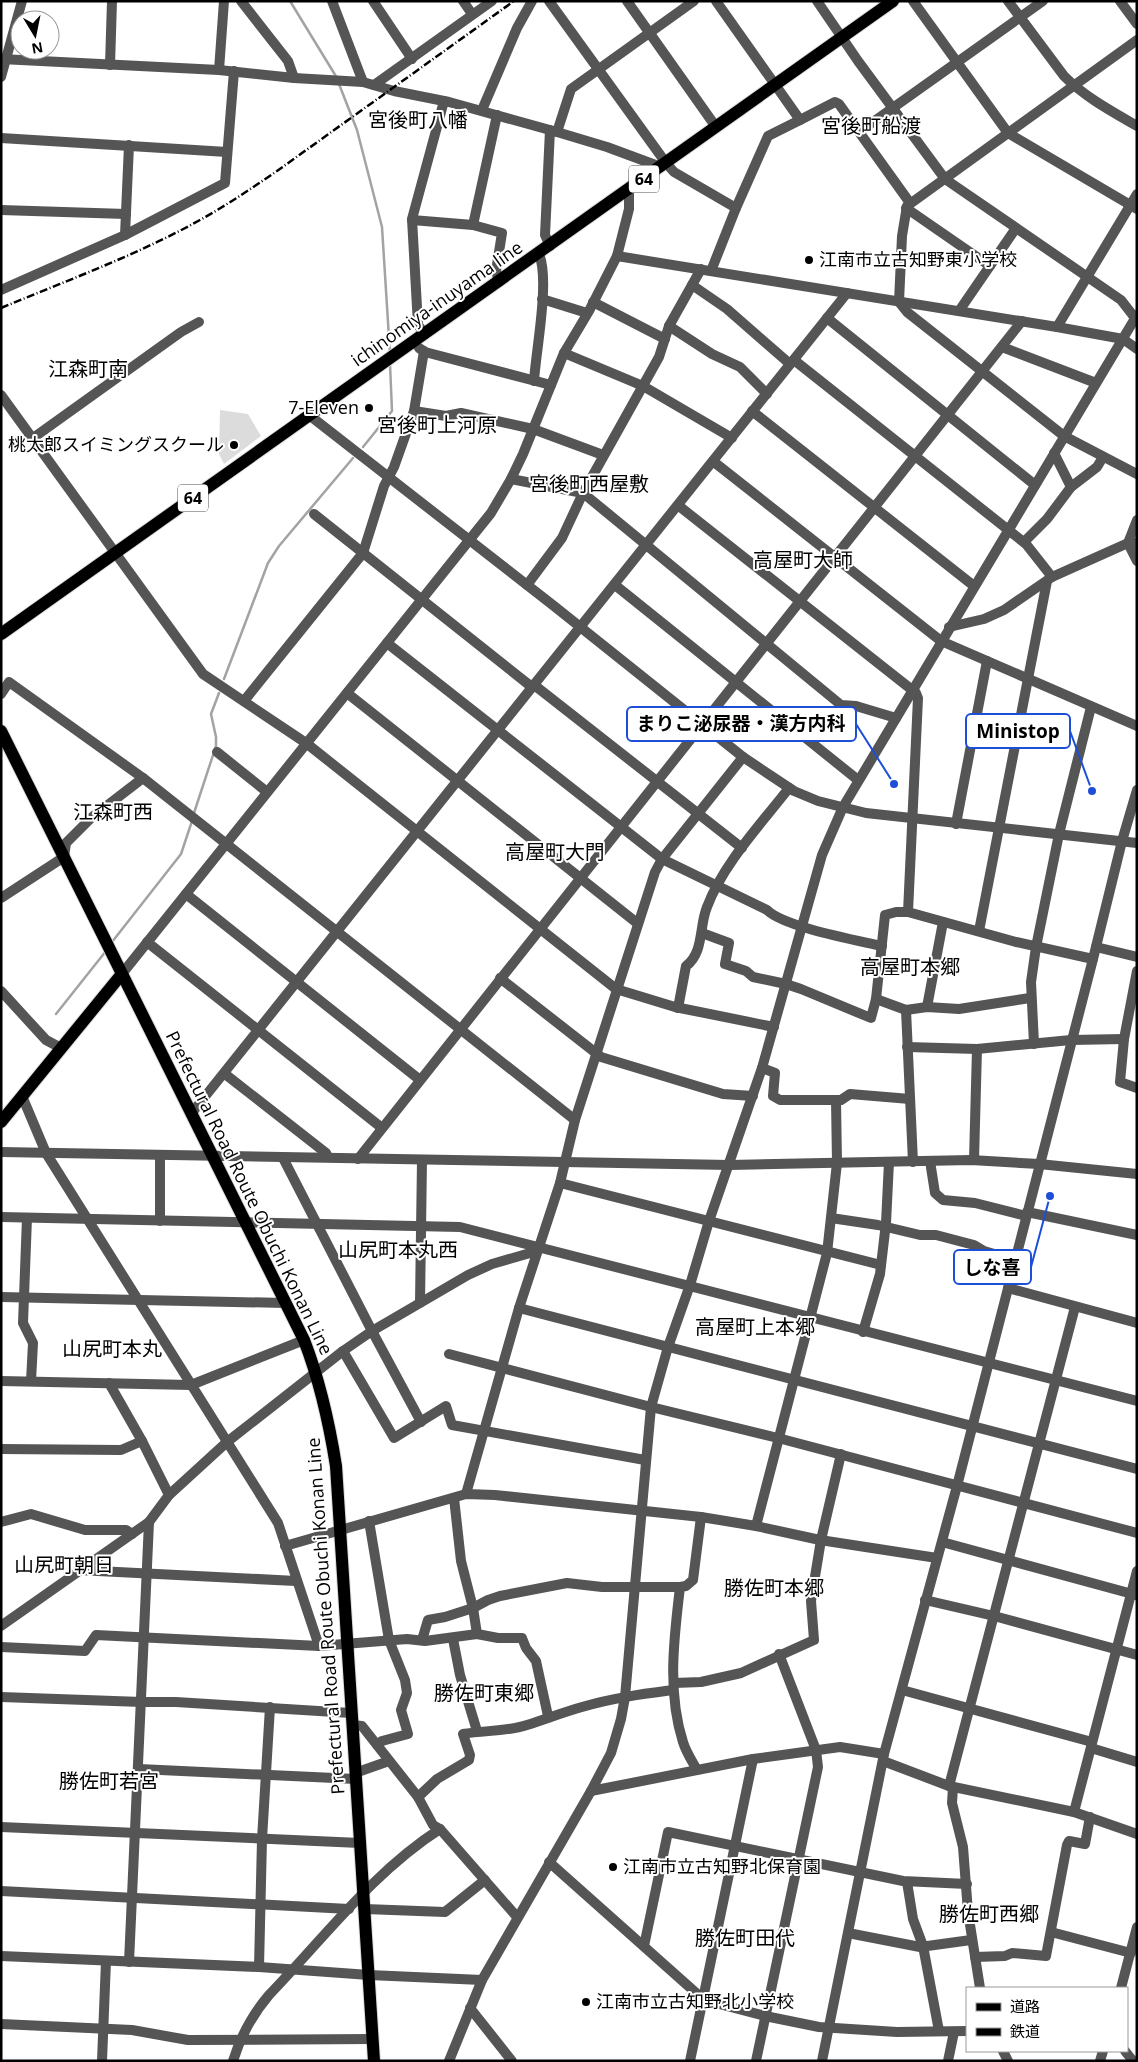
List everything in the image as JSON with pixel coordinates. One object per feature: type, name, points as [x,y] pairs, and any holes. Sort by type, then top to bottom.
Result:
[{"type":"main road","name":"ichinomiya-inuyama line","points":[[1,634],[893,1]]},
{"type":"main road","name":"Prefectural Road Route Obuchi Konan Line","points":[[1,731],[121,975],[213,1155],[304,1340],[317,1372],[329,1421],[336,1466],[374,2061]]},
{"type":"main road","points":[[1,1122],[121,975]]},
{"type":"street","points":[[1,77],[3,59],[22,1]]},
{"type":"street","points":[[110,65],[112,1]]},
{"type":"street","points":[[219,70],[224,1]]},
{"type":"street","points":[[242,1],[288,61],[294,78]]},
{"type":"street","points":[[332,1],[363,82]]},
{"type":"street","points":[[373,1],[412,59]]},
{"type":"street","points":[[464,1],[472,14]]},
{"type":"street","points":[[374,85],[492,1]]},
{"type":"street","points":[[482,110],[516,28],[532,1]]},
{"type":"street","points":[[549,1],[663,165]]},
{"type":"street","points":[[627,1],[716,127]]},
{"type":"street","points":[[550,246],[545,235],[554,131],[571,89],[694,1]]},
{"type":"street","points":[[716,1],[800,120]]},
{"type":"street","points":[[449,2061],[482,1980],[591,1791],[611,1753],[622,1719],[650,1407],[668,1347],[690,1286],[709,1221],[730,1165],[762,1068],[822,855],[843,807],[858,780],[1136,316],[1121,300],[945,180],[858,61],[817,1]]},
{"type":"street","points":[[913,1],[1008,133],[1133,207]]},
{"type":"street","points":[[1008,1],[1064,76],[1074,86],[1089,98],[1137,126]]},
{"type":"street","points":[[859,132],[1043,1]]},
{"type":"street","points":[[1120,1],[1137,24]]},
{"type":"street","points":[[1137,40],[908,206],[902,236],[899,302],[906,312],[1064,436],[1137,474]]},
{"type":"street","points":[[3,59],[219,70],[294,78],[363,82],[394,91],[482,110],[607,146],[663,165],[736,208]]},
{"type":"street","points":[[1,290],[125,235],[225,183],[234,71]]},
{"type":"street","points":[[425,334],[418,324],[412,220],[444,101]]},
{"type":"street","points":[[527,585],[562,538],[582,493],[659,357],[669,326],[692,285],[706,270],[768,136],[835,102],[839,104],[908,206],[990,266]]},
{"type":"street","points":[[473,225],[497,115]]},
{"type":"street","points":[[1,138],[227,152]]},
{"type":"street","points":[[125,235],[129,145]]},
{"type":"street","points":[[121,975],[491,513],[511,479],[564,353],[617,256],[629,209],[629,190]]},
{"type":"street","points":[[1057,327],[1087,276],[1133,207],[1137,194]]},
{"type":"street","points":[[1,210],[126,214]]},
{"type":"street","points":[[412,220],[473,225],[502,233],[496,271],[499,282]]},
{"type":"street","points":[[959,312],[1016,228]]},
{"type":"street","points":[[534,381],[542,299],[542,262],[539,254]]},
{"type":"street","points":[[617,256],[1057,327],[1123,339],[1137,349]]},
{"type":"street","points":[[692,285],[727,309],[792,362],[914,454],[1024,542],[1049,579],[998,828],[980,931]]},
{"type":"street","points":[[191,1114],[225,1074],[847,293]]},
{"type":"street","points":[[542,299],[587,313]]},
{"type":"street","points":[[593,302],[664,339]]},
{"type":"street","points":[[828,318],[1035,485]]},
{"type":"street","points":[[358,1158],[735,681],[767,644],[799,601],[875,508],[914,454],[983,372],[1022,321]]},
{"type":"street","points":[[33,438],[181,332],[199,322]]},
{"type":"street","points":[[669,326],[712,354],[740,368],[767,394]]},
{"type":"street","points":[[413,342],[424,351],[550,385]]},
{"type":"street","points":[[1002,347],[1096,383]]},
{"type":"street","points":[[244,701],[363,553],[384,486],[394,467],[414,411],[424,351]]},
{"type":"street","points":[[564,353],[643,386],[732,438]]},
{"type":"street","points":[[1,395],[203,674],[306,743],[616,989],[678,1008],[774,1027]]},
{"type":"street","points":[[414,411],[446,416],[461,413],[533,429],[603,455]]},
{"type":"street","points":[[752,411],[974,586]]},
{"type":"street","points":[[309,415],[743,757],[789,788],[818,801],[866,813],[1137,843]]},
{"type":"street","points":[[1054,453],[1071,487]]},
{"type":"street","points":[[1024,542],[1047,519],[1071,487],[1097,468],[1103,456]]},
{"type":"street","points":[[714,462],[940,641],[1137,726]]},
{"type":"street","points":[[511,479],[582,493],[841,705],[856,706],[896,718]]},
{"type":"street","points":[[678,506],[916,693],[918,698],[908,912]]},
{"type":"street","points":[[314,514],[528,684],[535,686],[658,780],[742,848]]},
{"type":"street","points":[[1137,520],[1132,543],[1137,561]]},
{"type":"street","points":[[949,626],[984,619],[1004,610],[1049,579],[1132,543]]},
{"type":"street","points":[[615,585],[858,780]]},
{"type":"street","points":[[387,642],[662,859],[716,887],[767,910],[771,914],[802,926],[882,946]]},
{"type":"street","points":[[956,824],[987,661]]},
{"type":"street","points":[[1,694],[9,682],[143,778],[576,1120]]},
{"type":"street","points":[[346,693],[637,923]]},
{"type":"street","points":[[1034,1044],[1030,998],[1036,947],[1059,834],[1091,707]]},
{"type":"street","points":[[217,752],[267,792]]},
{"type":"street","points":[[466,1494],[519,1308],[560,1183],[576,1120],[596,1054],[655,872],[662,859],[743,757]]},
{"type":"street","points":[[1,898],[64,857],[66,843],[91,818],[143,778]]},
{"type":"street","points":[[678,1008],[686,966],[694,960],[702,933],[702,922],[716,887],[742,848],[789,788]]},
{"type":"street","points":[[822,2061],[884,1757],[957,1486],[1122,841],[1137,790]]},
{"type":"street","points":[[186,894],[420,1080]]},
{"type":"street","points":[[702,933],[729,943],[725,964],[746,971],[753,977],[786,984],[871,1018],[876,999],[885,915],[896,912],[908,912],[1036,947],[1093,959]]},
{"type":"street","points":[[927,1008],[943,922]]},
{"type":"street","points":[[147,942],[382,1128]]},
{"type":"street","points":[[1096,947],[1137,957]]},
{"type":"street","points":[[1137,971],[1133,1014],[1124,1039],[1120,1082],[1137,1088]]},
{"type":"street","points":[[500,978],[601,1057],[724,1094],[753,1096]]},
{"type":"street","points":[[1,991],[46,1040],[60,1048]]},
{"type":"street","points":[[876,999],[906,1010],[927,1008],[959,1009],[1030,998]]},
{"type":"street","points":[[906,1010],[913,1162]]},
{"type":"street","points":[[908,1047],[976,1049],[1071,1040],[1124,1039]]},
{"type":"street","points":[[974,1160],[976,1049]]},
{"type":"street","points":[[762,1068],[775,1073],[773,1096],[780,1100],[836,1100],[844,1099],[850,1094],[910,1099]]},
{"type":"street","points":[[225,1074],[326,1153],[328,1158]]},
{"type":"street","points":[[22,1096],[46,1153],[278,1523],[319,1646]]},
{"type":"street","points":[[756,1526],[826,1252],[837,1163],[836,1100]]},
{"type":"street","points":[[1,1152],[730,1165],[974,1160],[1039,1164],[1137,1174]]},
{"type":"street","points":[[160,1155],[160,1220]]},
{"type":"street","points":[[283,1158],[421,1422]]},
{"type":"street","points":[[420,1303],[422,1160]]},
{"type":"street","points":[[930,1161],[937,1196],[943,1200],[975,1203],[1137,1235]]},
{"type":"street","points":[[864,1332],[881,1265],[886,1227],[889,1162]]},
{"type":"street","points":[[560,1183],[881,1265]]},
{"type":"street","points":[[1,1218],[460,1227],[1137,1401]]},
{"type":"street","points":[[27,1218],[23,1323],[33,1343],[31,1381]]},
{"type":"street","points":[[831,1218],[920,1235],[936,1235],[974,1245],[984,1251],[1015,1260]]},
{"type":"street","points":[[1,1626],[78,1570],[149,1522],[169,1495],[226,1442],[343,1351],[372,1331],[468,1275],[492,1264],[538,1248]]},
{"type":"street","points":[[1008,1288],[1137,1323]]},
{"type":"street","points":[[1,1297],[285,1303]]},
{"type":"street","points":[[980,1987],[971,1940],[963,1847],[952,1803],[951,1787],[969,1708],[1010,1560],[1075,1307]]},
{"type":"street","points":[[519,1308],[1137,1469]]},
{"type":"street","points":[[1,1381],[191,1385],[304,1340]]},
{"type":"street","points":[[343,1351],[394,1438],[446,1406],[452,1425],[645,1460]]},
{"type":"street","points":[[449,1354],[650,1407],[841,1454],[1137,1533]]},
{"type":"street","points":[[109,1383],[142,1441],[169,1495]]},
{"type":"street","points":[[1,1449],[121,1450],[142,1441]]},
{"type":"street","points":[[418,1797],[437,1779],[469,1760],[470,1754],[463,1734],[527,1725],[548,1716],[625,1697],[741,1673],[779,1654],[814,1640],[811,1601],[821,1540],[841,1454]]},
{"type":"street","points":[[285,1546],[466,1494],[495,1495],[701,1517],[756,1526],[821,1540],[937,1558]]},
{"type":"street","points":[[454,1498],[461,1561],[473,1608],[477,1634]]},
{"type":"street","points":[[1,1522],[31,1514],[85,1530],[126,1530],[132,1534]]},
{"type":"street","points":[[422,1640],[428,1620],[445,1618],[500,1596],[567,1583],[602,1587],[686,1586],[693,1580],[701,1517]]},
{"type":"street","points":[[369,1521],[389,1640],[405,1680],[407,1692],[401,1710],[408,1734],[382,1741],[377,1745]]},
{"type":"street","points":[[129,1962],[149,1522]]},
{"type":"street","points":[[942,1542],[1134,1594]]},
{"type":"street","points":[[78,1570],[296,1581]]},
{"type":"street","points":[[1074,1812],[1116,1649],[1134,1594],[1137,1571]]},
{"type":"street","points":[[680,1587],[673,1653],[674,1687],[678,1724],[684,1745],[697,1770]]},
{"type":"street","points":[[926,1600],[994,1616],[1137,1655]]},
{"type":"street","points":[[1,1647],[85,1651],[96,1635],[319,1646],[389,1640],[422,1640],[425,1642],[477,1634],[498,1638],[522,1638],[526,1648],[536,1661],[548,1716]]},
{"type":"street","points":[[453,1639],[460,1675],[477,1731]]},
{"type":"street","points":[[756,2061],[818,1768],[816,1750],[779,1654]]},
{"type":"street","points":[[902,1690],[1092,1745],[1137,1762]]},
{"type":"street","points":[[1,1697],[176,1702],[270,1707],[351,1718],[362,1726],[418,1797],[433,1825],[440,1829],[517,1917]]},
{"type":"street","points":[[259,1967],[262,1839],[270,1707]]},
{"type":"street","points":[[591,1791],[753,1759],[840,1747],[884,1757],[951,1787],[1074,1812],[1137,1834]]},
{"type":"street","points":[[690,2061],[753,1759]]},
{"type":"street","points":[[139,1769],[355,1776],[389,1761]]},
{"type":"street","points":[[975,1957],[1012,1954],[1046,1956],[1067,1845],[1069,1841],[1085,1844],[1090,1817]]},
{"type":"street","points":[[1,1827],[360,1843]]},
{"type":"street","points":[[233,2061],[254,2012],[364,1892],[424,1839],[440,1829]]},
{"type":"street","points":[[644,1946],[668,1832],[907,1882],[967,1884]]},
{"type":"street","points":[[549,1862],[704,2000],[765,2016],[828,2028],[897,2032],[966,2031]]},
{"type":"street","points":[[365,1909],[445,1912],[485,1880]]},
{"type":"street","points":[[907,1882],[913,1919],[923,1947],[939,2031]]},
{"type":"street","points":[[1,1892],[348,1909]]},
{"type":"street","points":[[1121,1987],[1137,1927]]},
{"type":"street","points":[[1051,1932],[1131,1953]]},
{"type":"street","points":[[848,1933],[923,1947],[971,1940]]},
{"type":"street","points":[[1,1956],[259,1967],[369,1975],[482,1980]]},
{"type":"street","points":[[102,2061],[106,1961]]},
{"type":"street","points":[[470,2008],[512,2061]]},
{"type":"street","points":[[1,2024],[132,2030],[188,2040],[372,2039]]},
{"type":"street","points":[[948,2061],[954,2032]]},
{"type":"shaded area","name":"桃太郎スイミングスクール","points":[[220,410],[248,414],[261,436],[224,464],[219,454]]},
{"type":"waterway","points":[[290,1],[337,78]]},
{"type":"waterway","points":[[339,84],[357,130],[382,227],[390,354]]},
{"type":"waterway","points":[[363,447],[392,411],[390,364]]},
{"type":"waterway","points":[[224,679],[268,563],[279,546],[353,458]]},
{"type":"waterway","points":[[193,816],[216,746],[211,714],[219,693]]},
{"type":"waterway","points":[[112,942],[181,854],[192,821]]},
{"type":"waterway","points":[[56,1014],[106,951]]},
{"type":"railway","points":[[1,308],[127,256],[200,220],[277,171],[514,1]]},
{"type":"place","name":"江南市立古知野東小学校","points":[[809,260]]},
{"type":"place","name":"7-Eleven","points":[[369,408]]},
{"type":"place","name":"桃太郎スイミングスクール","points":[[234,445]]},
{"type":"place","name":"まりこ泌尿器・漢方内科","points":[[894,784]]},
{"type":"place","name":"Ministop","points":[[1092,791]]},
{"type":"place","name":"しな喜","points":[[1050,1196]]},
{"type":"place","name":"江南市立古知野北保育園","points":[[613,1867]]},
{"type":"place","name":"江南市立古知野北小学校","points":[[586,2002]]},
{"type":"district","name":"宮後町八幡","points":[[418,120]]},
{"type":"district","name":"宮後町船渡","points":[[871,126]]},
{"type":"district","name":"江森町南","points":[[88,369]]},
{"type":"district","name":"宮後町上河原","points":[[437,425]]},
{"type":"district","name":"宮後町西屋敷","points":[[589,484]]},
{"type":"district","name":"高屋町大師","points":[[803,560]]},
{"type":"district","name":"江森町西","points":[[113,812]]},
{"type":"district","name":"高屋町大門","points":[[555,852]]},
{"type":"district","name":"高屋町本郷","points":[[910,967]]},
{"type":"district","name":"山尻町本丸西","points":[[398,1250]]},
{"type":"district","name":"高屋町上本郷","points":[[755,1327]]},
{"type":"district","name":"山尻町本丸","points":[[112,1349]]},
{"type":"district","name":"山尻町朝日","points":[[64,1565]]},
{"type":"district","name":"勝佐町本郷","points":[[774,1588]]},
{"type":"district","name":"勝佐町東郷","points":[[484,1693]]},
{"type":"district","name":"勝佐町若宮","points":[[109,1781]]},
{"type":"district","name":"勝佐町西郷","points":[[989,1914]]},
{"type":"district","name":"勝佐町田代","points":[[745,1938]]}]
